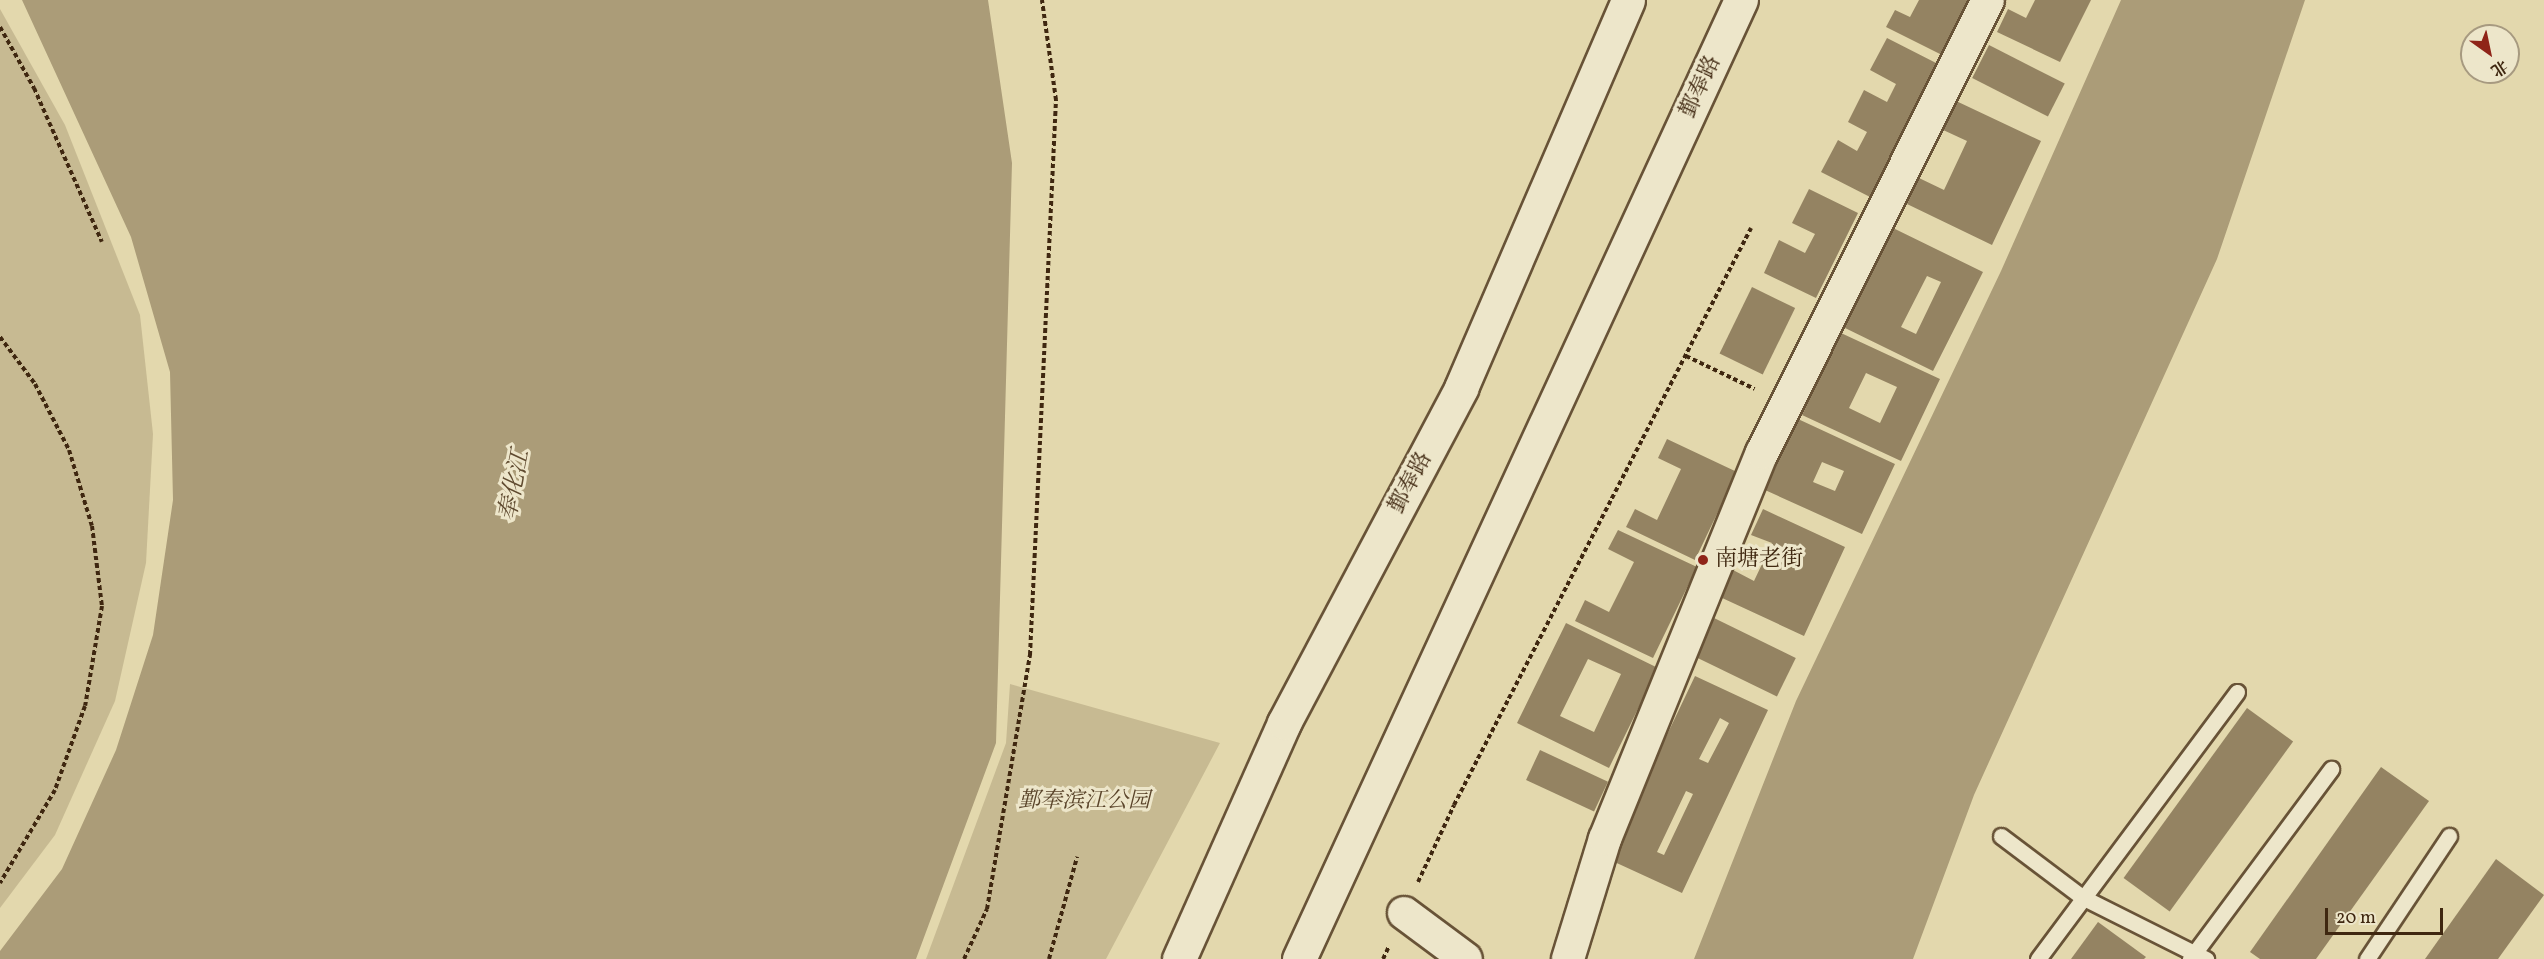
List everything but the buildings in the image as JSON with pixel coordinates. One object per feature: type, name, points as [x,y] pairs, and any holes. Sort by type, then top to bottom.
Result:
[{"type":"main road","name":"鄞奉路","points":[[1179,959],[1284,723],[1461,388],[1628,0]]},
{"type":"main road","name":"鄞奉路","points":[[1299,959],[1741,0]]},
{"type":"street","points":[[1568,959],[1605,839],[1762,453],[1788,405],[1988,0]]},
{"type":"street","points":[[1404,913],[1466,959]]},
{"type":"lane","points":[[2038,959],[2237,692]]},
{"type":"lane","points":[[2001,836],[2082,897],[2197,957],[2331,769]]},
{"type":"lane","points":[[2367,959],[2449,836]]},
{"type":"path","points":[[963,959],[987,909],[1030,655],[1056,100],[1042,0]]},
{"type":"path","points":[[0,27],[33,88],[102,242]]},
{"type":"path","points":[[1383,959],[1454,805],[1751,228]]},
{"type":"path","points":[[0,337],[35,384],[69,450],[92,526],[102,606],[85,706],[56,790],[0,883]]},
{"type":"path","points":[[1686,356],[1788,405]]},
{"type":"path","points":[[1049,959],[1077,857]]},
{"type":"green space","points":[[0,9],[65,125],[140,315],[153,434],[146,563],[115,701],[55,835],[0,908]]},
{"type":"green space","name":"鄞奉滨江公园","points":[[1010,684],[1220,743],[1106,959],[926,959],[1006,743]]},
{"type":"water","name":"奉化江","points":[[22,0],[988,0],[1012,163],[996,743],[916,959],[0,959],[0,951],[62,869],[116,750],[153,635],[173,500],[170,372],[131,237]]},
{"type":"water","points":[[2121,0],[2305,0],[2217,259],[1974,795],[1913,959],[1694,959],[1796,701],[2001,271]]},
{"type":"place","name":"南塘老街","points":[[1703,560]]}]
